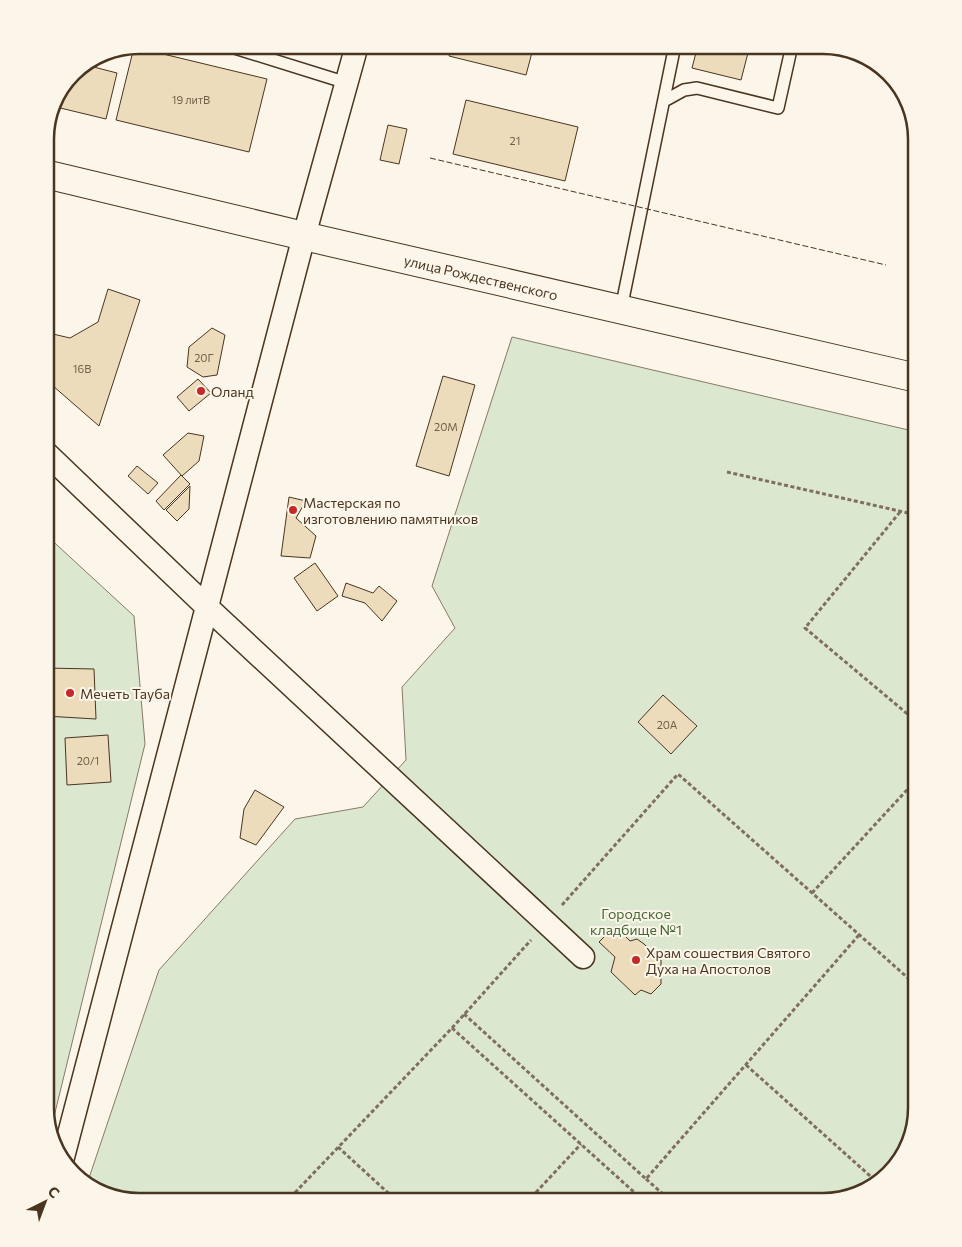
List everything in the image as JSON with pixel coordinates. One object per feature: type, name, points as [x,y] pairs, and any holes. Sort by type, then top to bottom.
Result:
[{"type":"main road","name":"улица Рождественского","points":[[54,176],[908,376]]},
{"type":"street","points":[[65,1150],[304,236],[355,54]]},
{"type":"street","points":[[54,461],[207,607],[583,957]]},
{"type":"lane","points":[[254,54],[347,83]]},
{"type":"lane","points":[[621,309],[673,54]]},
{"type":"lane","points":[[664,101],[684,90],[697,88],[778,108],[790,54]]},
{"type":"path","points":[[727,472],[908,513]]},
{"type":"path","points":[[900,512],[805,628],[908,714]]},
{"type":"path","points":[[295,1193],[452,1028],[678,774],[908,978]]},
{"type":"path","points":[[812,893],[908,790]]},
{"type":"path","points":[[646,1179],[860,935]]},
{"type":"path","points":[[464,1014],[662,1193]]},
{"type":"path","points":[[452,1028],[635,1193]]},
{"type":"path","points":[[746,1065],[872,1178]]},
{"type":"path","points":[[535,1193],[580,1144]]},
{"type":"path","points":[[338,1147],[388,1193]]},
{"type":"green space","name":"Городское кладбище №1","points":[[512,337],[908,430],[908,1108],[907,1124],[899,1146],[887,1164],[870,1179],[850,1189],[834,1193],[139,1193],[112,1189],[89,1177],[159,970],[295,819],[363,807],[406,760],[402,687],[455,628],[432,586]]},
{"type":"green space","points":[[54,542],[134,616],[145,744],[54,1117]]},
{"type":"building","points":[[132,54],[163,54],[267,79],[249,152],[116,120]]},
{"type":"building","points":[[449,54],[532,54],[526,75],[449,56]]},
{"type":"building","points":[[696,54],[748,54],[741,80],[692,68]]},
{"type":"building","points":[[93,67],[117,73],[106,119],[60,108],[71,87]]},
{"type":"building","points":[[466,100],[578,127],[565,181],[453,154]]},
{"type":"building","points":[[388,125],[407,129],[399,164],[380,160]]},
{"type":"building","points":[[108,289],[140,300],[99,426],[54,387],[54,334],[70,338],[98,322]]},
{"type":"building","points":[[212,328],[225,335],[217,375],[203,377],[187,367],[189,347]]},
{"type":"building","points":[[443,376],[475,385],[449,476],[416,466]]},
{"type":"building","points":[[198,379],[211,393],[189,411],[177,397]]},
{"type":"building","points":[[188,433],[204,436],[199,461],[182,476],[163,455]]},
{"type":"building","points":[[137,466],[158,483],[148,494],[128,476]]},
{"type":"building","points":[[181,475],[190,484],[164,510],[156,501]]},
{"type":"building","points":[[190,486],[189,509],[177,521],[166,510]]},
{"type":"building","points":[[289,497],[306,501],[296,518],[316,536],[310,558],[281,556]]},
{"type":"building","points":[[315,563],[338,596],[317,611],[294,578]]},
{"type":"building","points":[[346,583],[373,593],[379,586],[397,601],[382,621],[365,603],[342,596]]},
{"type":"building","name":"Мечеть Тауба","points":[[54,668],[94,669],[96,719],[54,717]]},
{"type":"building","points":[[663,695],[697,726],[671,754],[638,722]]},
{"type":"building","points":[[108,735],[111,782],[67,785],[65,738]]},
{"type":"building","points":[[255,790],[284,807],[256,845],[240,838],[244,809]]},
{"type":"building","points":[[615,926],[630,941],[637,939],[661,960],[661,984],[651,994],[641,990],[635,995],[611,972],[615,957],[599,942]]},
{"type":"fence","points":[[430,158],[886,265]]},
{"type":"place","name":"Оланд","points":[[201,391]]},
{"type":"place","name":"Мастерская по изготовлению памятников","points":[[293,510]]},
{"type":"place","name":"Мечеть Тауба","points":[[70,693]]},
{"type":"place","name":"Храм сошествия Святого Духа на Апостолов","points":[[636,960]]}]
